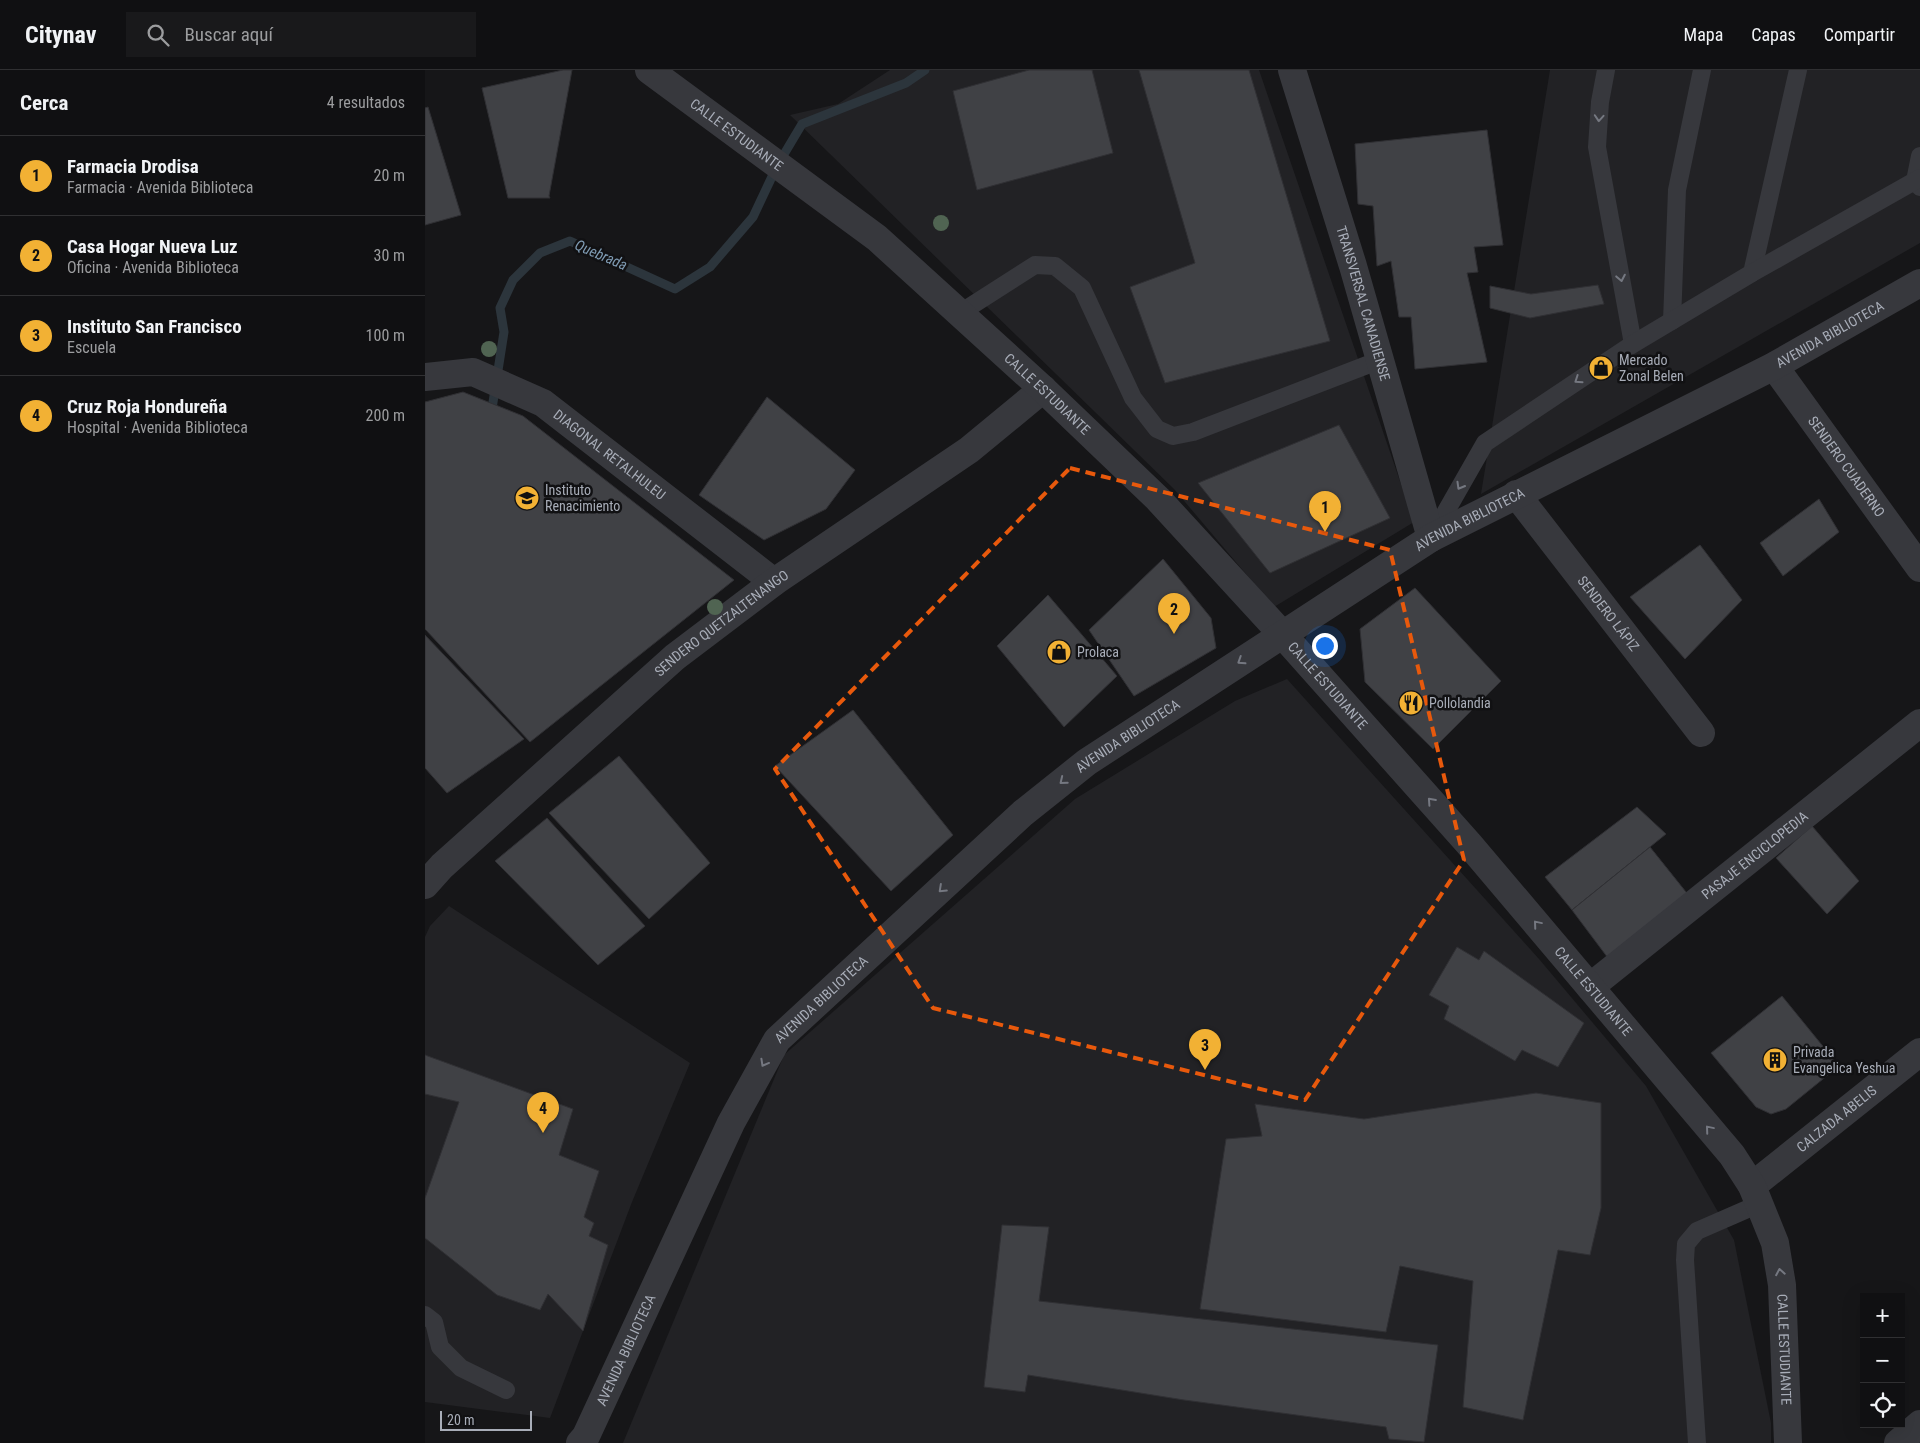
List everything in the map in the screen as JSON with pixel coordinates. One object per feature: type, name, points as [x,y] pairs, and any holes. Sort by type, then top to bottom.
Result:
[{"type":"street","name":"CALLE ESTUDIANTE","points":[[649,70],[877,238],[1043,389],[1159,499],[1469,844],[1731,1155],[1755,1195],[1775,1243],[1782,1285],[1788,1443]]},
{"type":"street","name":"TRANSVERSAL CANADIENSE","points":[[1292,70],[1353,266],[1431,538]]},
{"type":"street","name":"AVENIDA BIBLIOTECA","points":[[584,1441],[731,1123],[777,1040],[1023,813],[1087,762],[1431,538],[1774,366],[1920,283]]},
{"type":"street","name":"SENDERO CUADERNO","points":[[1774,366],[1920,568]]},
{"type":"street","name":"DIAGONAL RETALHULEU","points":[[425,377],[473,372],[543,403],[774,582]]},
{"type":"street","name":"SENDERO QUETZALTENANGO","points":[[425,885],[442,866],[675,657],[774,582],[969,450],[1043,389]]},
{"type":"street","name":"SENDERO LÁPIZ","points":[[1516,494],[1701,733]]},
{"type":"street","name":"PASAJE ENCICLOPEDIA","points":[[1590,987],[1920,723]]},
{"type":"street","name":"CALZADA ABELIS","points":[[1755,1195],[1920,1052]]},
{"type":"street","points":[[1898,1443],[1920,1424]]},
{"type":"lane","points":[[1606,70],[1600,102],[1597,147],[1633,344]]},
{"type":"lane","points":[[1672,321],[1677,190],[1702,70]]},
{"type":"lane","points":[[1752,273],[1798,70]]},
{"type":"lane","points":[[1431,538],[1485,443],[1633,344],[1752,273],[1918,182],[1920,156]]},
{"type":"lane","points":[[960,313],[1035,265],[1055,266],[1082,288],[1133,398],[1157,429],[1173,436],[1193,432],[1380,360]]},
{"type":"lane","points":[[1697,1443],[1685,1260],[1686,1244],[1697,1231],[1755,1195]]},
{"type":"lane","points":[[425,1315],[434,1322],[440,1347],[461,1368],[506,1390]]},
{"type":"highlighted area","points":[[1070,468],[1390,550],[1464,860],[1305,1100],[933,1008],[775,769]]},
{"type":"shaded area","points":[[890,70],[1259,70],[1414,522],[1274,607],[1174,489],[790,115],[838,104]]},
{"type":"shaded area","name":"Mercado Zonal Belen","points":[[1550,70],[1920,70],[1920,243],[1481,494]]},
{"type":"shaded area","points":[[1287,679],[1539,959],[1646,1086],[1734,1240],[1771,1423],[1771,1443],[623,1443],[784,1055],[1075,799],[1235,701]]},
{"type":"shaded area","points":[[449,906],[690,1063],[632,1202],[550,1418],[425,1402],[425,937],[430,926]]},
{"type":"building","points":[[563,70],[572,70],[550,198],[508,198],[482,88]]},
{"type":"building","points":[[1029,70],[1092,70],[1113,153],[977,190],[953,91]]},
{"type":"building","points":[[1139,70],[1249,70],[1330,341],[1165,383],[1130,287],[1195,263]]},
{"type":"building","points":[[428,107],[461,215],[425,225],[425,108]]},
{"type":"building","points":[[1487,130],[1503,245],[1474,247],[1478,272],[1467,273],[1487,362],[1415,369],[1411,317],[1399,317],[1391,261],[1377,266],[1373,206],[1358,204],[1355,144]]},
{"type":"building","points":[[1598,285],[1604,304],[1530,318],[1490,308],[1490,286],[1531,294]]},
{"type":"building","name":"Instituto Renacimiento","points":[[463,392],[523,416],[734,580],[530,742],[425,629],[425,402]]},
{"type":"building","points":[[767,397],[855,470],[826,509],[764,540],[699,495]]},
{"type":"building","points":[[1339,425],[1390,518],[1270,573],[1198,483]]},
{"type":"building","points":[[1819,499],[1839,532],[1783,576],[1760,543]]},
{"type":"building","points":[[1700,545],[1742,600],[1685,659],[1630,597]]},
{"type":"building","points":[[1163,559],[1211,618],[1216,648],[1134,696],[1089,630]]},
{"type":"building","points":[[1415,588],[1501,681],[1433,749],[1365,682],[1360,629]]},
{"type":"building","points":[[1048,595],[1117,676],[1064,727],[997,646]]},
{"type":"building","points":[[425,635],[524,739],[447,793],[425,768]]},
{"type":"building","points":[[853,710],[953,835],[891,891],[775,766]]},
{"type":"building","points":[[619,756],[710,863],[649,919],[549,813]]},
{"type":"building","points":[[1637,807],[1666,834],[1572,910],[1545,877]]},
{"type":"building","points":[[547,818],[645,926],[598,965],[495,861]]},
{"type":"building","points":[[1812,826],[1859,881],[1827,914],[1776,858]]},
{"type":"building","points":[[1650,847],[1690,897],[1611,962],[1572,910]]},
{"type":"building","points":[[1457,947],[1479,960],[1484,951],[1584,1023],[1558,1067],[1522,1050],[1515,1061],[1444,1019],[1449,1006],[1429,995]]},
{"type":"building","name":"Privada Evangelica Yeshua","points":[[1782,996],[1839,1066],[1786,1109],[1771,1114],[1756,1107],[1711,1053]]},
{"type":"building","points":[[425,1055],[573,1109],[559,1155],[599,1171],[584,1217],[594,1223],[589,1236],[608,1245],[583,1331],[548,1294],[540,1310],[497,1295],[425,1238],[425,1198],[459,1102],[425,1094]]},
{"type":"building","points":[[1536,1093],[1601,1103],[1601,1208],[1590,1255],[1558,1250],[1523,1420],[1463,1407],[1473,1281],[1400,1266],[1386,1332],[1200,1309],[1226,1139],[1262,1136],[1255,1104],[1364,1119]]},
{"type":"building","points":[[1002,1225],[1049,1227],[1039,1301],[1438,1345],[1424,1442],[1389,1439],[1386,1427],[1184,1400],[1028,1375],[1025,1392],[984,1387]]},
{"type":"waterway","name":"Quebrada","points":[[491,415],[504,332],[500,308],[513,280],[540,253],[570,241],[675,289],[710,267],[753,217],[777,166],[802,124],[906,83],[925,70]]},
{"type":"place","name":"Mercado Zonal Belen","points":[[1601,368]]},
{"type":"place","name":"Instituto Renacimiento","points":[[527,498]]},
{"type":"place","name":"Farmacia Drodisa","points":[[1325,532]]},
{"type":"place","name":"Casa Hogar Nueva Luz","points":[[1174,634]]},
{"type":"place","name":"Prolaca","points":[[1059,652]]},
{"type":"place","name":"Pollolandia","points":[[1411,703]]},
{"type":"place","name":"Privada Evangelica Yeshua","points":[[1775,1060]]},
{"type":"place","name":"Instituto San Francisco","points":[[1205,1070]]},
{"type":"place","name":"Cruz Roja Hondureña","points":[[543,1133]]}]
